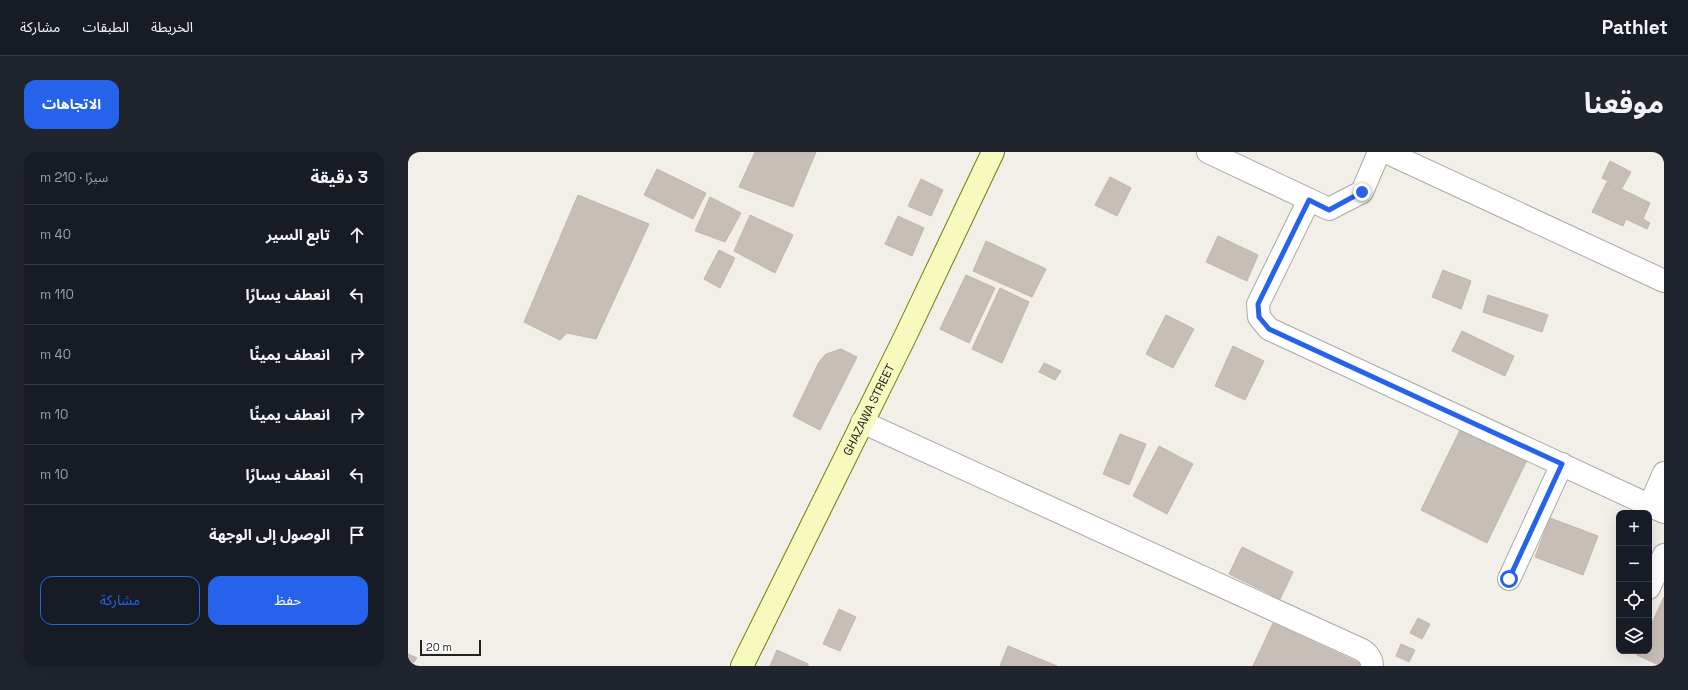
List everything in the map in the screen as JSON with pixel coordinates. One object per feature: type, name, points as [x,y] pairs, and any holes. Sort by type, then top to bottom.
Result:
[{"type":"main road","name":"GHAZAWA STREET","points":[[742,666],[907,332],[993,152]]},
{"type":"street","points":[[1208,152],[1329,210],[1362,192],[1379,152]]},
{"type":"street","points":[[1386,152],[1664,281]]},
{"type":"street","points":[[1309,200],[1258,304],[1259,317],[1269,329],[1657,508],[1664,473]]},
{"type":"street","points":[[862,422],[1362,650],[1368,654],[1372,662],[1372,666]]},
{"type":"street","points":[[1509,579],[1562,464]]},
{"type":"street","points":[[1652,582],[1664,555]]},
{"type":"building","points":[[755,152],[816,152],[793,207],[739,187]]},
{"type":"building","points":[[1610,161],[1631,172],[1622,188],[1602,178]]},
{"type":"building","points":[[657,169],[706,193],[693,219],[644,195]]},
{"type":"building","points":[[1110,177],[1131,188],[1117,216],[1095,205]]},
{"type":"building","points":[[921,179],[943,190],[931,216],[908,206]]},
{"type":"building","points":[[1607,182],[1650,203],[1643,219],[1650,223],[1647,229],[1626,219],[1623,226],[1592,212]]},
{"type":"building","points":[[578,195],[649,224],[596,339],[567,333],[560,340],[524,322]]},
{"type":"building","points":[[710,197],[741,213],[725,242],[695,231]]},
{"type":"building","points":[[750,215],[793,235],[775,273],[734,251]]},
{"type":"building","points":[[898,216],[924,228],[912,256],[885,244]]},
{"type":"building","points":[[1218,236],[1258,255],[1247,281],[1206,262]]},
{"type":"building","points":[[986,241],[1046,269],[1032,297],[973,271]]},
{"type":"building","points":[[719,250],[735,258],[720,288],[704,279]]},
{"type":"building","points":[[1443,270],[1471,281],[1461,309],[1432,297]]},
{"type":"building","points":[[966,275],[995,288],[969,343],[940,329]]},
{"type":"building","points":[[1000,288],[1029,302],[1002,363],[972,349]]},
{"type":"building","points":[[1488,295],[1548,315],[1542,332],[1483,312]]},
{"type":"building","points":[[1166,315],[1194,329],[1173,368],[1146,354]]},
{"type":"building","points":[[1462,331],[1514,356],[1505,376],[1452,351]]},
{"type":"building","points":[[1233,346],[1264,361],[1245,400],[1215,386]]},
{"type":"building","points":[[841,349],[857,357],[820,430],[793,416],[819,362],[826,354]]},
{"type":"building","points":[[1044,363],[1061,371],[1055,380],[1039,372]]},
{"type":"building","points":[[1461,428],[1527,460],[1487,543],[1421,510]]},
{"type":"building","points":[[1120,434],[1146,444],[1129,485],[1103,474]]},
{"type":"building","points":[[1159,446],[1193,464],[1167,514],[1133,496]]},
{"type":"building","points":[[1550,518],[1598,536],[1583,575],[1535,557]]},
{"type":"building","points":[[1242,547],[1293,572],[1280,599],[1229,574]]},
{"type":"building","points":[[1664,597],[1664,666],[1637,655],[1652,654],[1652,623]]},
{"type":"building","points":[[839,609],[856,617],[840,651],[823,644]]},
{"type":"building","points":[[1418,618],[1430,624],[1422,639],[1410,633]]},
{"type":"building","points":[[1273,623],[1363,665],[1363,666],[1253,666]]},
{"type":"building","points":[[1401,644],[1415,650],[1409,662],[1396,656]]},
{"type":"building","points":[[1008,646],[1057,666],[1000,666]]},
{"type":"building","points":[[777,650],[808,664],[808,666],[770,666]]},
{"type":"building","points":[[408,654],[417,658],[411,666],[408,666]]},
{"type":"route","points":[[1362,192],[1329,210],[1309,200],[1258,304],[1259,317],[1269,329],[1562,464],[1509,579]]}]
